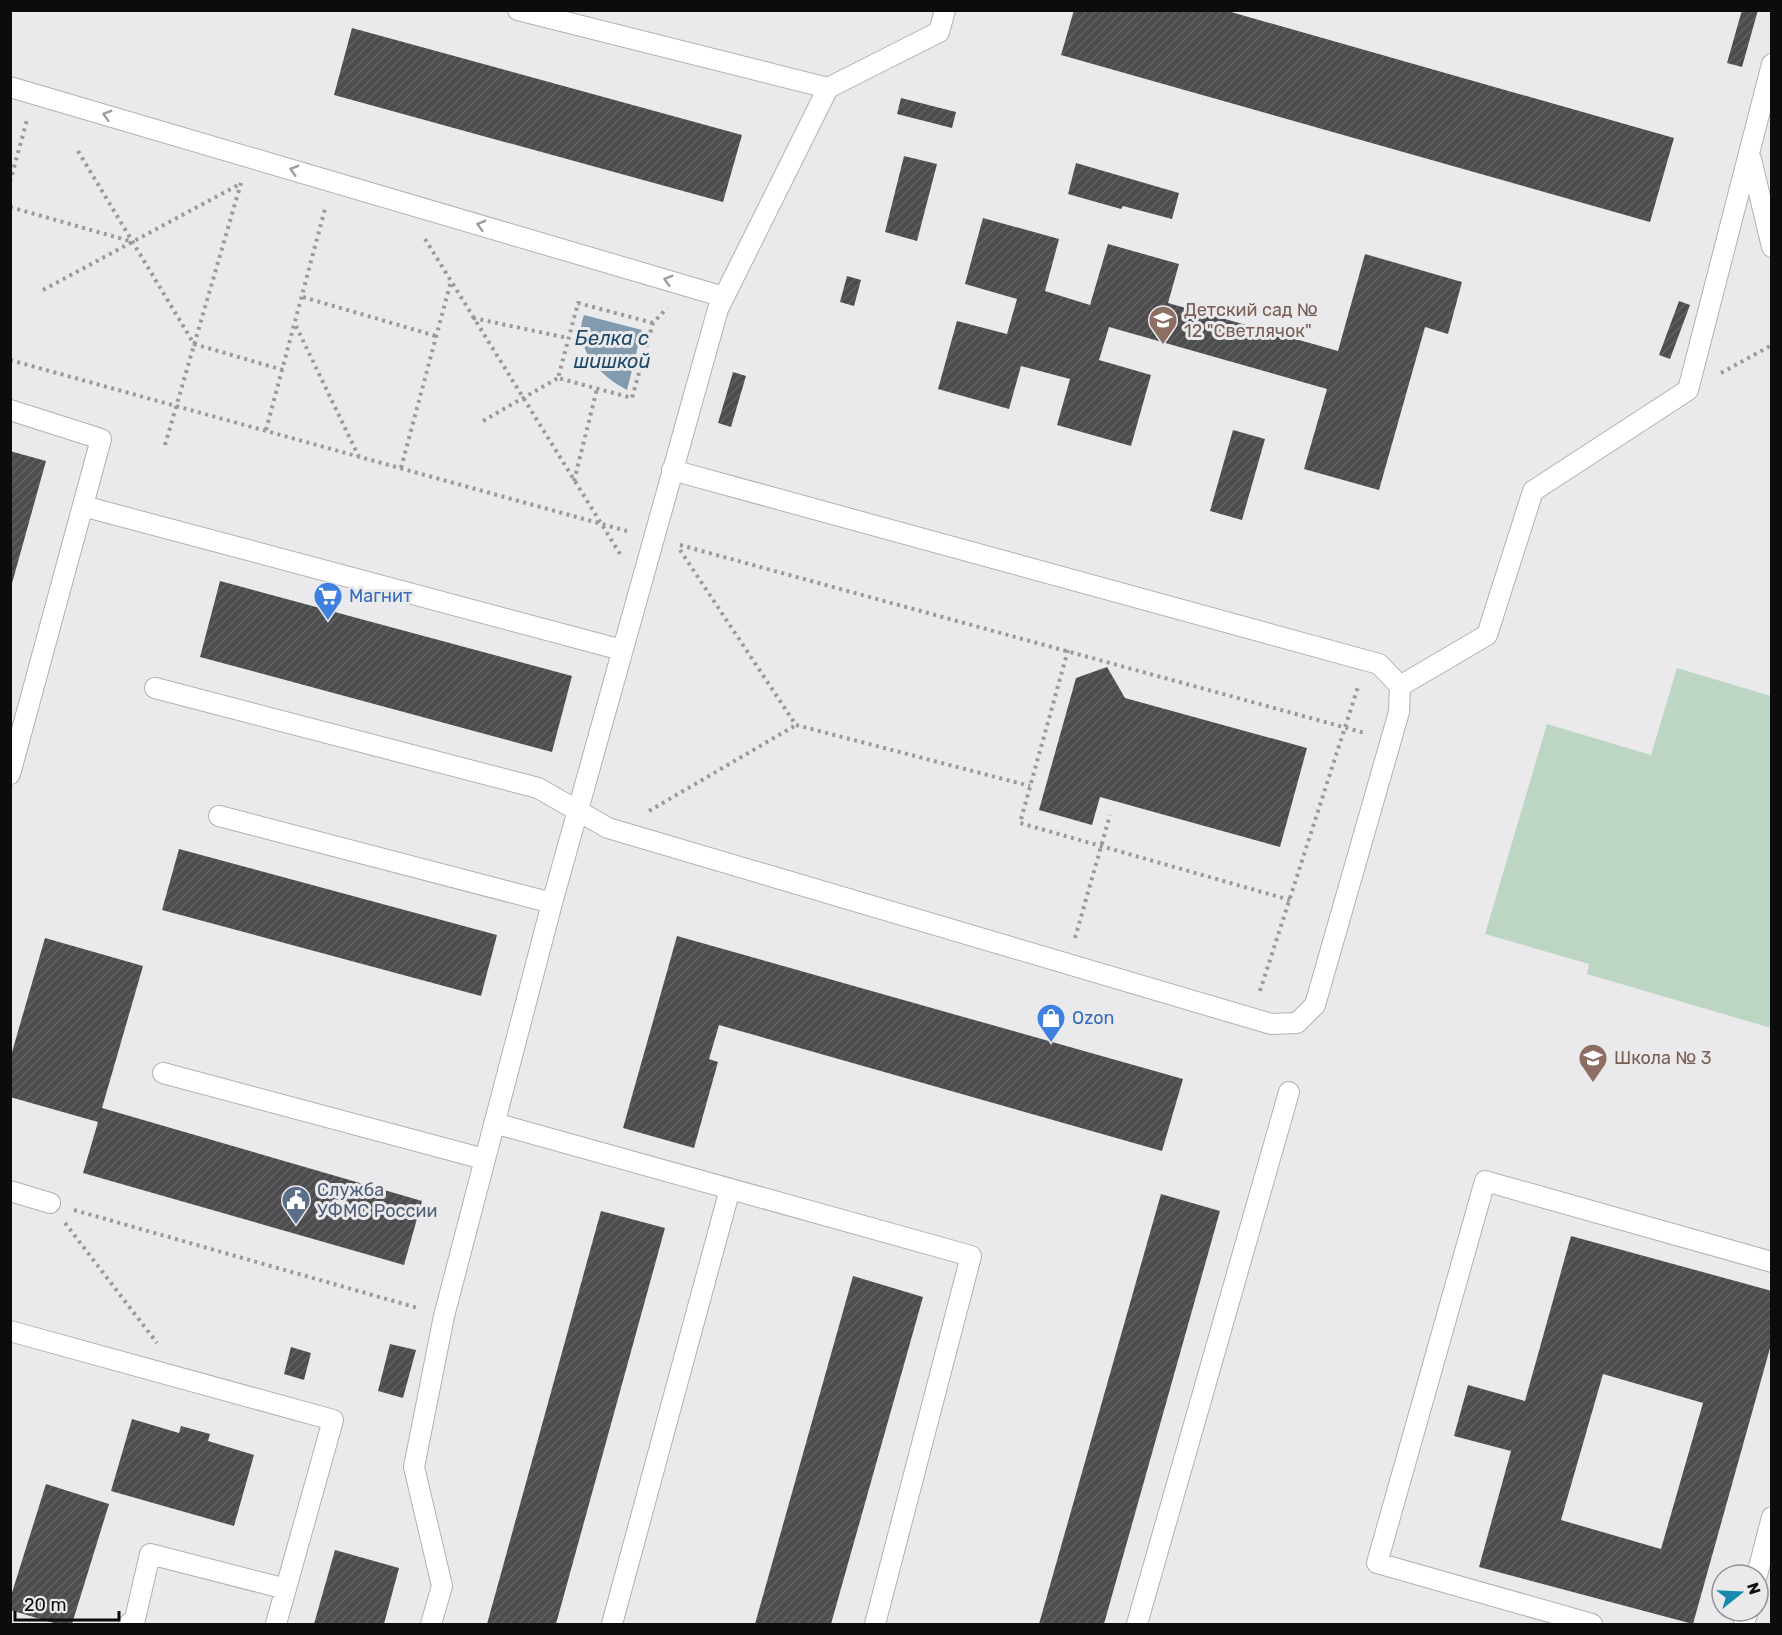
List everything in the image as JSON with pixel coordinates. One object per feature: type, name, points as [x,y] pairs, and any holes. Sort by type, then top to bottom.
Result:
[{"type":"lane","points":[[518,10],[828,88]]},
{"type":"lane","points":[[431,1624],[442,1586],[414,1467],[444,1316],[552,903],[718,309],[828,88],[939,32],[945,10]]},
{"type":"lane","points":[[1400,686],[1487,636],[1533,491],[1688,390],[1750,157],[1772,64]]},
{"type":"lane","points":[[10,87],[724,297]]},
{"type":"lane","points":[[1750,157],[1772,247]]},
{"type":"lane","points":[[10,410],[101,439],[10,774]]},
{"type":"lane","points":[[155,688],[538,788],[579,809],[608,828],[1272,1024],[1297,1023],[1315,1005],[1399,712],[1400,686],[1379,664],[672,470]]},
{"type":"lane","points":[[82,506],[622,650]]},
{"type":"lane","points":[[219,816],[552,903]]},
{"type":"lane","points":[[163,1073],[484,1159]]},
{"type":"lane","points":[[1137,1624],[1289,1092]]},
{"type":"lane","points":[[494,1123],[971,1256],[875,1624]]},
{"type":"lane","points":[[1593,1624],[1377,1563],[1485,1181],[1772,1262]]},
{"type":"lane","points":[[612,1624],[730,1189]]},
{"type":"lane","points":[[10,1191],[50,1203]]},
{"type":"lane","points":[[10,1331],[333,1420],[276,1624]]},
{"type":"lane","points":[[1760,1563],[1772,1517]]},
{"type":"lane","points":[[129,1624],[135,1618],[150,1554],[286,1589]]},
{"type":"path","points":[[10,182],[28,117]]},
{"type":"path","points":[[78,151],[194,344],[283,370]]},
{"type":"path","points":[[165,445],[241,183]]},
{"type":"path","points":[[43,290],[241,183],[252,186]]},
{"type":"path","points":[[266,431],[296,326],[326,205],[316,202]]},
{"type":"path","points":[[10,207],[133,242]]},
{"type":"path","points":[[433,236],[422,233],[640,586]]},
{"type":"path","points":[[401,468],[451,281]]},
{"type":"path","points":[[303,297],[436,336]]},
{"type":"path","points":[[558,378],[632,398],[653,323],[669,305],[658,302]]},
{"type":"path","points":[[483,421],[558,378],[578,303],[653,323]]},
{"type":"path","points":[[474,318],[568,338]]},
{"type":"path","points":[[296,326],[359,457]]},
{"type":"path","points":[[1688,390],[1772,345]]},
{"type":"path","points":[[10,360],[653,538]]},
{"type":"path","points":[[574,480],[597,389]]},
{"type":"path","points":[[1030,786],[796,725],[676,544],[1391,740]]},
{"type":"path","points":[[1068,650],[1020,823],[1290,900]]},
{"type":"path","points":[[1251,1018],[1347,728],[1365,661]]},
{"type":"path","points":[[625,833],[633,820],[796,725]]},
{"type":"path","points":[[1068,964],[1110,815]]},
{"type":"path","points":[[50,1203],[444,1316]]},
{"type":"path","points":[[50,1203],[185,1379]]},
{"type":"green space","points":[[1677,668],[1771,696],[1771,1028],[1587,974],[1589,964],[1485,934],[1547,724],[1651,755]]},
{"type":"water","name":"Белка с шишкой","points":[[584,315],[642,330],[627,390],[607,377],[591,360],[582,338],[581,327]]},
{"type":"building","points":[[1074,10],[1224,10],[1674,138],[1650,222],[1061,55]]},
{"type":"building","points":[[1742,10],[1758,10],[1742,67],[1727,63]]},
{"type":"building","points":[[352,28],[742,135],[723,202],[334,95]]},
{"type":"building","points":[[901,98],[956,112],[952,128],[897,114]]},
{"type":"building","points":[[904,156],[937,164],[917,241],[885,232]]},
{"type":"building","points":[[1076,163],[1179,193],[1172,219],[1123,206],[1121,209],[1068,194]]},
{"type":"building","points":[[983,218],[1059,239],[1045,291],[1090,305],[1108,244],[1179,264],[1168,303],[1338,351],[1365,254],[1462,282],[1448,334],[1425,327],[1379,490],[1304,469],[1327,389],[1109,327],[1099,360],[1151,375],[1131,446],[1057,425],[1070,379],[1021,366],[1009,409],[938,389],[957,321],[1007,334],[1017,299],[965,284]]},
{"type":"building","points":[[847,276],[861,280],[854,306],[840,302]]},
{"type":"building","points":[[1679,301],[1690,305],[1670,359],[1659,355]]},
{"type":"building","points":[[733,372],[746,376],[731,427],[718,423]]},
{"type":"building","points":[[1233,430],[1265,439],[1242,520],[1210,511]]},
{"type":"building","points":[[10,451],[46,461],[11,587],[10,587]]},
{"type":"building","points":[[220,581],[572,676],[552,752],[200,657]]},
{"type":"building","points":[[1107,667],[1125,698],[1307,748],[1280,847],[1100,797],[1092,825],[1039,810],[1076,678]]},
{"type":"building","points":[[179,849],[497,935],[481,996],[162,910]]},
{"type":"building","points":[[677,936],[1183,1079],[1162,1151],[719,1025],[709,1059],[718,1062],[694,1148],[623,1128]]},
{"type":"building","points":[[45,938],[143,966],[102,1108],[422,1201],[404,1265],[83,1173],[98,1122],[10,1097],[10,1059]]},
{"type":"building","points":[[1161,1194],[1220,1211],[1104,1624],[1039,1624]]},
{"type":"building","points":[[601,1211],[665,1228],[556,1624],[487,1624]]},
{"type":"building","points":[[1571,1236],[1772,1291],[1772,1341],[1693,1624],[1479,1567],[1511,1451],[1454,1436],[1468,1385],[1525,1401]],"holes":[[[1603,1374],[1703,1403],[1661,1549],[1561,1520]]]},
{"type":"building","points":[[853,1276],[923,1297],[831,1624],[755,1624]]},
{"type":"building","points":[[390,1344],[416,1350],[403,1398],[378,1391]]},
{"type":"building","points":[[291,1347],[311,1353],[304,1380],[284,1374]]},
{"type":"building","points":[[132,1419],[179,1433],[181,1426],[210,1434],[208,1441],[254,1455],[234,1526],[111,1491]]},
{"type":"building","points":[[46,1484],[109,1504],[72,1624],[57,1624],[10,1610],[10,1599]]},
{"type":"building","points":[[335,1550],[399,1568],[384,1624],[314,1624]]},
{"type":"place","name":"Детский сад № 12 \"Светлячок\"","points":[[1163,346]]},
{"type":"place","name":"Магнит","points":[[328,622]]},
{"type":"place","name":"Ozon","points":[[1051,1044]]},
{"type":"place","name":"Школа № 3","points":[[1593,1084]]},
{"type":"place","name":"Служба УФМС России","points":[[296,1226]]}]
